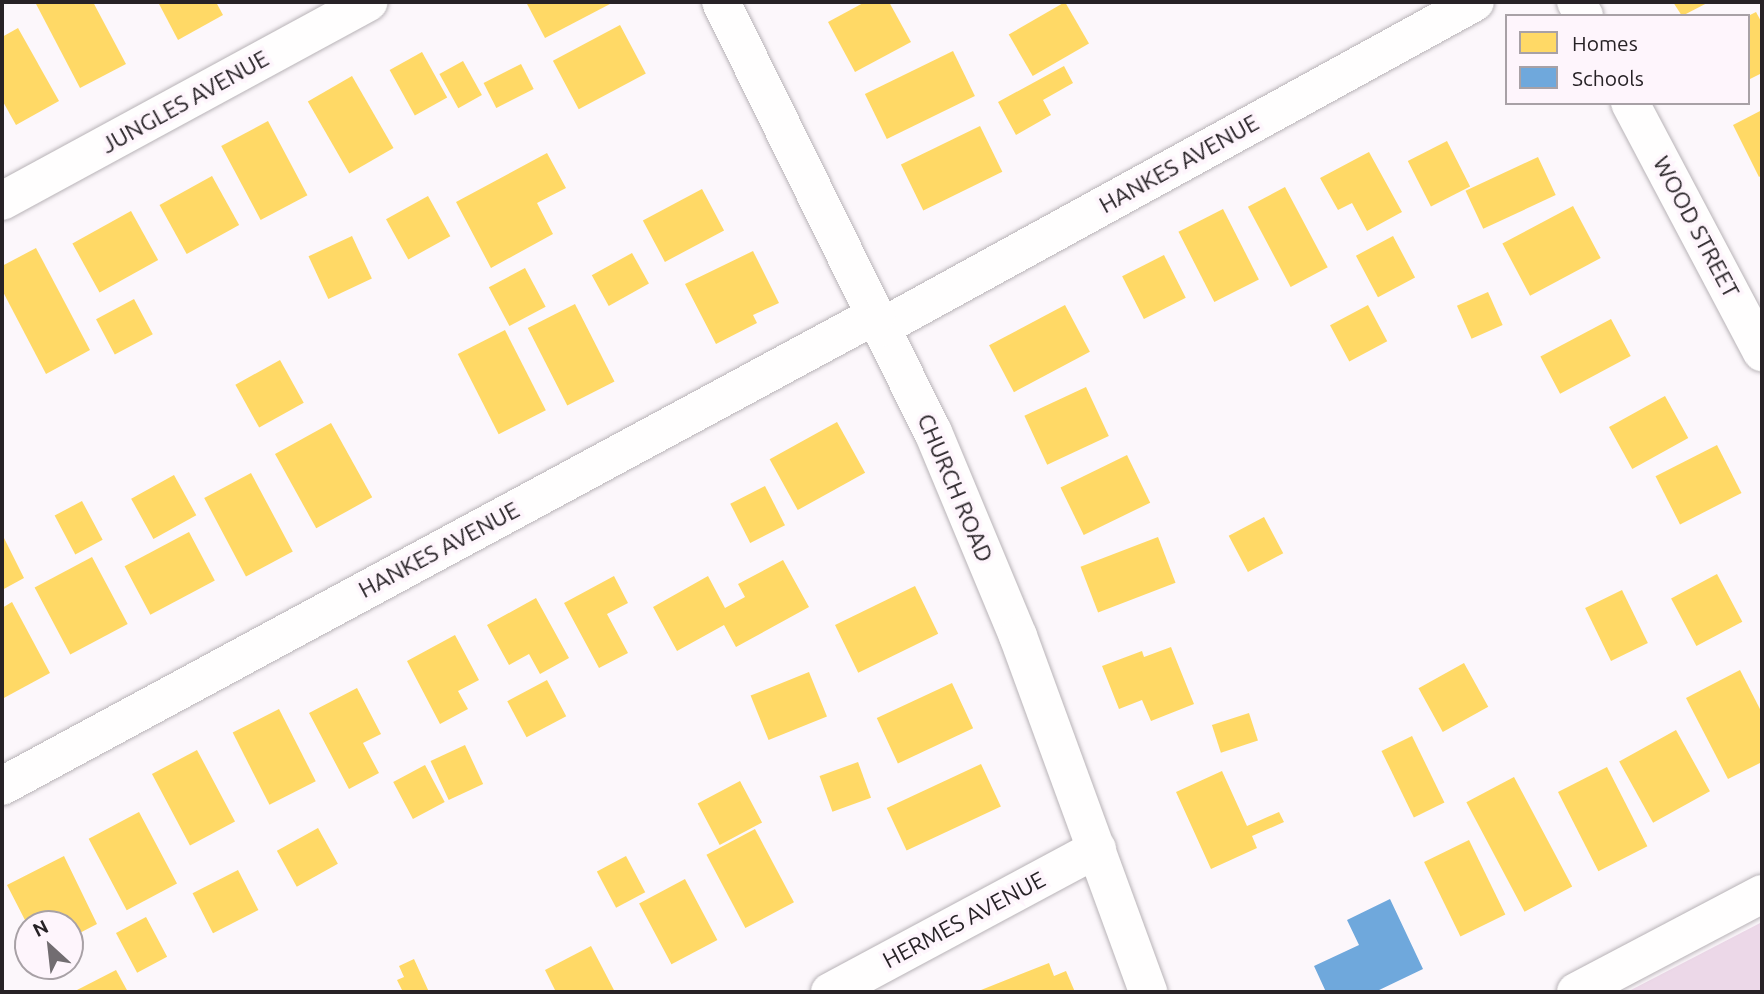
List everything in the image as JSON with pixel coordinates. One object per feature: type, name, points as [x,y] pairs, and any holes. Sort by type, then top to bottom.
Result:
[{"type":"street","name":"JUNGLES AVENUE","points":[[2,201],[369,2]]},
{"type":"street","name":"CHURCH ROAD","points":[[721,2],[933,432],[1013,623],[1147,992]]},
{"type":"street","name":"HANKES AVENUE","points":[[2,786],[1475,2]]},
{"type":"street","name":"WOOD STREET","points":[[1631,105],[1762,352]]},
{"type":"street","name":"HERMES AVENUE","points":[[830,992],[1097,849]]},
{"type":"street","points":[[1576,992],[1762,894]]},
{"type":"shaded area","points":[[1762,922],[1762,992],[1627,992]]},
{"type":"building: Homes","points":[[35,2],[93,2],[126,64],[80,88]]},
{"type":"building: Homes","points":[[158,2],[216,2],[223,15],[178,40]]},
{"type":"building: Homes","points":[[526,2],[609,2],[610,4],[545,38]]},
{"type":"building: Homes","points":[[865,2],[889,2],[911,42],[855,72],[828,22]]},
{"type":"building: Homes","points":[[1065,2],[1089,44],[1033,76],[1009,34]]},
{"type":"building: Homes","points":[[1673,2],[1709,2],[1686,14],[1681,14]]},
{"type":"building: Homes","points":[[1756,12],[1762,23],[1762,73],[1750,79],[1750,15]]},
{"type":"building: Homes","points":[[620,25],[646,74],[579,109],[553,61]]},
{"type":"building: Homes","points":[[18,28],[59,101],[16,125],[2,100],[2,37]]},
{"type":"building: Homes","points":[[953,51],[975,96],[887,139],[865,94]]},
{"type":"building: Homes","points":[[422,52],[447,97],[415,115],[390,70]]},
{"type":"building: Homes","points":[[463,61],[482,95],[458,108],[439,74]]},
{"type":"building: Homes","points":[[521,64],[534,89],[496,108],[484,83]]},
{"type":"building: Homes","points":[[1064,66],[1073,83],[1043,100],[1051,115],[1016,135],[998,102]]},
{"type":"building: Homes","points":[[352,76],[394,148],[349,173],[308,102]]},
{"type":"building: Homes","points":[[1762,110],[1762,175],[1759,177],[1733,125]]},
{"type":"building: Homes","points":[[268,121],[307,195],[261,220],[221,146]]},
{"type":"building: Homes","points":[[980,126],[1002,172],[923,210],[901,165]]},
{"type":"building: Homes","points":[[1447,141],[1470,186],[1431,206],[1408,161]]},
{"type":"building: Homes","points":[[1369,152],[1402,212],[1367,231],[1352,203],[1338,210],[1320,178]]},
{"type":"building: Homes","points":[[547,153],[566,188],[537,203],[553,234],[491,268],[456,202]]},
{"type":"building: Homes","points":[[1538,157],[1556,195],[1483,229],[1465,191]]},
{"type":"building: Homes","points":[[212,176],[239,225],[187,254],[160,205]]},
{"type":"building: Homes","points":[[1285,187],[1328,267],[1291,287],[1248,207]]},
{"type":"building: Homes","points":[[702,189],[724,230],[665,262],[643,220]]},
{"type":"building: Homes","points":[[428,196],[450,236],[408,260],[386,219]]},
{"type":"building: Homes","points":[[1573,206],[1601,258],[1530,296],[1502,244]]},
{"type":"building: Homes","points":[[1223,209],[1259,279],[1214,302],[1178,232]]},
{"type":"building: Homes","points":[[131,211],[158,260],[100,292],[72,243]]},
{"type":"building: Homes","points":[[352,236],[372,279],[328,299],[308,256]]},
{"type":"building: Homes","points":[[1393,236],[1415,277],[1378,297],[1356,256]]},
{"type":"building: Homes","points":[[36,248],[90,350],[46,374],[2,290],[2,266]]},
{"type":"building: Homes","points":[[753,251],[779,303],[753,315],[757,323],[716,344],[685,284]]},
{"type":"building: Homes","points":[[632,253],[649,284],[609,306],[592,275]]},
{"type":"building: Homes","points":[[1164,255],[1186,298],[1144,319],[1122,276]]},
{"type":"building: Homes","points":[[525,268],[546,307],[509,326],[489,287]]},
{"type":"building: Homes","points":[[1488,292],[1503,325],[1472,339],[1457,306]]},
{"type":"building: Homes","points":[[134,299],[153,334],[115,355],[96,319]]},
{"type":"building: Homes","points":[[575,304],[614,382],[567,406],[528,328]]},
{"type":"building: Homes","points":[[1065,305],[1090,352],[1014,392],[989,345]]},
{"type":"building: Homes","points":[[1368,305],[1387,341],[1349,361],[1330,325]]},
{"type":"building: Homes","points":[[1611,319],[1631,356],[1560,394],[1540,357]]},
{"type":"building: Homes","points":[[505,330],[546,410],[499,434],[458,354]]},
{"type":"building: Homes","points":[[280,360],[304,403],[259,428],[235,385]]},
{"type":"building: Homes","points":[[1086,387],[1109,436],[1047,465],[1024,416]]},
{"type":"building: Homes","points":[[1665,396],[1688,438],[1632,469],[1609,427]]},
{"type":"building: Homes","points":[[837,422],[865,473],[798,510],[770,459]]},
{"type":"building: Homes","points":[[331,423],[372,497],[316,528],[275,454]]},
{"type":"building: Homes","points":[[1717,445],[1742,493],[1680,524],[1656,476]]},
{"type":"building: Homes","points":[[1127,455],[1150,503],[1084,535],[1060,487]]},
{"type":"building: Homes","points":[[251,473],[293,552],[246,576],[204,498]]},
{"type":"building: Homes","points":[[174,475],[196,515],[153,539],[131,499]]},
{"type":"building: Homes","points":[[765,486],[785,525],[750,543],[730,504]]},
{"type":"building: Homes","points":[[82,501],[103,540],[75,554],[55,516]]},
{"type":"building: Homes","points":[[1264,517],[1283,553],[1248,572],[1229,536]]},
{"type":"building: Homes","points":[[189,532],[215,581],[150,615],[125,566]]},
{"type":"building: Homes","points":[[2,534],[24,578],[2,590]]},
{"type":"building: Homes","points":[[1158,537],[1176,583],[1098,612],[1081,567]]},
{"type":"building: Homes","points":[[92,557],[128,624],[70,655],[35,588]]},
{"type":"building: Homes","points":[[783,560],[809,607],[736,647],[724,625],[677,651],[653,607],[708,576],[725,608],[745,597],[738,584]]},
{"type":"building: Homes","points":[[1717,574],[1742,622],[1696,646],[1671,598]]},
{"type":"building: Homes","points":[[614,576],[628,603],[607,614],[628,653],[599,668],[564,603]]},
{"type":"building: Homes","points":[[915,586],[938,634],[858,673],[835,625]]},
{"type":"building: Homes","points":[[1622,590],[1648,643],[1611,661],[1585,608]]},
{"type":"building: Homes","points":[[536,598],[569,658],[540,674],[529,654],[509,665],[487,625]]},
{"type":"building: Homes","points":[[12,602],[50,673],[2,699],[2,608]]},
{"type":"building: Homes","points":[[455,635],[479,680],[458,691],[468,709],[440,724],[407,661]]},
{"type":"building: Homes","points":[[1171,647],[1194,704],[1151,721],[1142,700],[1119,709],[1102,666],[1142,651],[1144,657]]},
{"type":"building: Homes","points":[[1464,663],[1488,707],[1443,732],[1419,688]]},
{"type":"building: Homes","points":[[1740,670],[1762,713],[1762,762],[1728,779],[1686,698]]},
{"type":"building: Homes","points":[[809,672],[827,717],[769,740],[751,696]]},
{"type":"building: Homes","points":[[547,680],[566,716],[527,737],[507,701]]},
{"type":"building: Homes","points":[[952,683],[973,728],[898,763],[877,718]]},
{"type":"building: Homes","points":[[357,688],[381,734],[363,743],[379,773],[349,789],[309,713]]},
{"type":"building: Homes","points":[[279,709],[316,781],[269,805],[233,733]]},
{"type":"building: Homes","points":[[1249,713],[1258,741],[1221,753],[1212,725]]},
{"type":"building: Homes","points":[[1676,730],[1710,791],[1653,823],[1619,762]]},
{"type":"building: Homes","points":[[1412,736],[1444,803],[1414,817],[1381,751]]},
{"type":"building: Homes","points":[[465,745],[483,784],[449,800],[431,761]]},
{"type":"building: Homes","points":[[197,750],[235,822],[190,845],[152,774]]},
{"type":"building: Homes","points":[[858,762],[871,798],[832,812],[819,776]]},
{"type":"building: Homes","points":[[981,764],[1001,807],[907,851],[887,808]]},
{"type":"building: Homes","points":[[425,765],[445,802],[413,819],[393,782]]},
{"type":"building: Homes","points":[[1607,767],[1647,846],[1598,871],[1558,792]]},
{"type":"building: Homes","points":[[1222,771],[1247,826],[1279,812],[1284,822],[1252,836],[1257,848],[1211,869],[1176,792]]},
{"type":"building: Homes","points":[[1514,777],[1572,886],[1525,912],[1466,802]]},
{"type":"building: Homes","points":[[740,781],[762,822],[720,845],[698,804]]},
{"type":"building: Homes","points":[[139,812],[177,884],[127,910],[89,839]]},
{"type":"building: Homes","points":[[318,828],[338,864],[297,887],[277,851]]},
{"type":"building: Homes","points":[[755,829],[794,902],[745,928],[706,855]]},
{"type":"building: Homes","points":[[1469,840],[1505,915],[1460,937],[1424,862]]},
{"type":"building: Homes","points":[[64,856],[97,924],[84,931],[84,910],[20,910],[7,885]]},
{"type":"building: Homes","points":[[626,856],[645,892],[616,908],[597,871]]},
{"type":"building: Homes","points":[[238,870],[258,910],[213,933],[193,893]]},
{"type":"building: Homes","points":[[685,879],[717,940],[671,964],[639,903]]},
{"type":"building: Homes","points":[[146,917],[167,957],[137,973],[116,933]]},
{"type":"building: Homes","points":[[591,946],[615,992],[556,992],[545,970]]},
{"type":"building: Homes","points":[[414,959],[429,992],[403,992],[397,980],[404,977],[399,966]]},
{"type":"building: Homes","points":[[1049,963],[1054,976],[1066,971],[1075,992],[976,992]]},
{"type":"building: Homes","points":[[116,970],[128,992],[78,992],[77,990]]},
{"type":"building: Schools","points":[[1390,899],[1423,969],[1375,992],[1326,992],[1314,966],[1359,945],[1347,920]]}]
